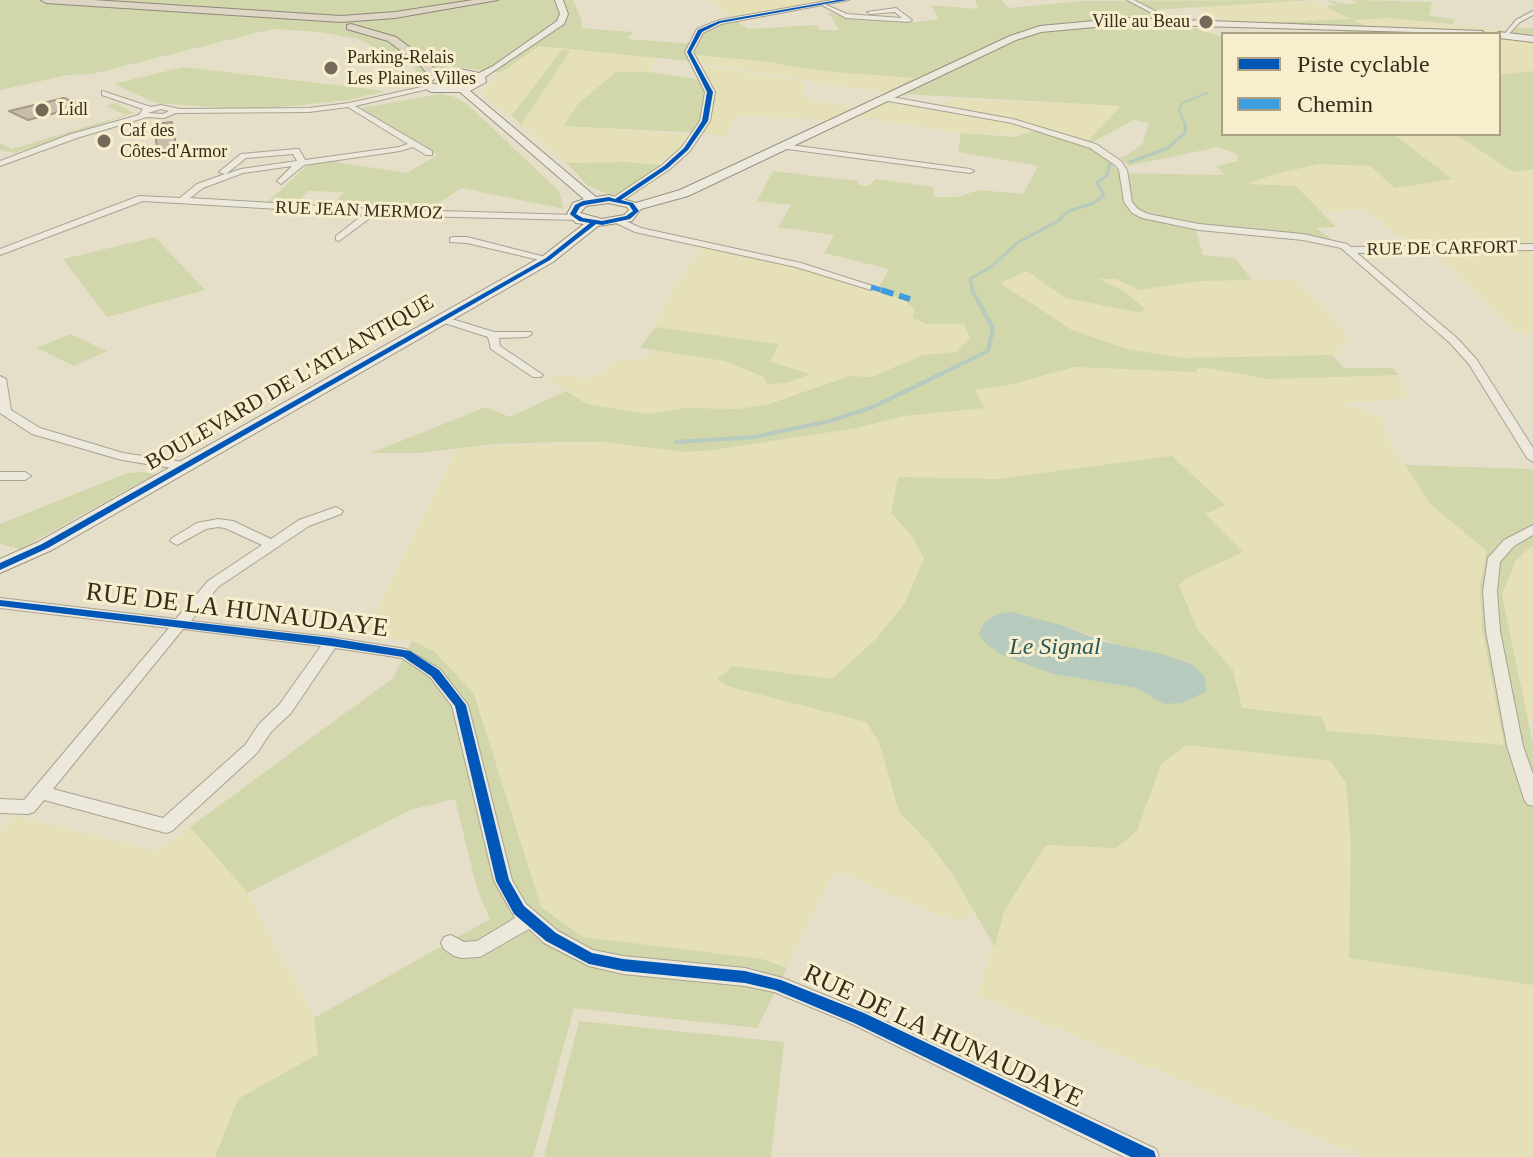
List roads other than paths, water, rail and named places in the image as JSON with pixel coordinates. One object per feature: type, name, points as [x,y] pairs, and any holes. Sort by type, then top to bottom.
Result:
[{"type":"highway","points":[[46,0],[360,28],[392,39],[425,64],[433,75]]},
{"type":"highway","points":[[149,8],[357,18],[493,0]]},
{"type":"main road","points":[[466,73],[480,76],[552,29],[564,18],[560,4],[549,0]]},
{"type":"main road","points":[[635,207],[633,215],[619,221],[594,223],[576,218],[574,210],[592,200],[618,199],[635,207],[684,193],[1023,33],[1059,25],[1114,21],[1426,32]]},
{"type":"main road","points":[[1502,36],[1533,39]]},
{"type":"main road","points":[[480,76],[480,83],[462,89],[426,88],[422,83],[433,75],[466,73],[505,62]]},
{"type":"main road","points":[[462,89],[592,200]]},
{"type":"main road","name":"BOULEVARD DE L'ATLANTIQUE","points":[[0,569],[548,259],[594,223]]},
{"type":"main road","points":[[0,569],[0,583]]},
{"type":"street","points":[[618,199],[666,167],[686,149],[705,121],[710,92],[689,52],[700,31],[719,22],[845,0]]},
{"type":"street","points":[[1130,0],[1175,23]]},
{"type":"street","points":[[824,4],[839,14],[869,20],[909,20],[896,10],[839,14]]},
{"type":"street","points":[[1502,36],[1518,21],[1533,13]]},
{"type":"street","points":[[105,93],[147,112],[164,116],[176,111],[258,113],[349,105],[426,88]]},
{"type":"street","points":[[886,98],[1013,121],[1093,146],[1118,163],[1123,170],[1128,202],[1135,211],[1145,216],[1199,227],[1314,239],[1351,250],[1473,362],[1533,458]]},
{"type":"street","points":[[349,105],[429,153]]},
{"type":"street","points":[[2,162],[147,112]]},
{"type":"street","points":[[181,201],[200,186],[223,176],[400,149],[414,144]]},
{"type":"street","points":[[783,146],[970,171]]},
{"type":"street","points":[[223,176],[223,172],[244,156],[296,151],[302,162]]},
{"type":"street","points":[[281,181],[302,162]]},
{"type":"street","name":"RUE JEAN MERMOZ","points":[[0,252],[142,198],[372,212],[576,218]]},
{"type":"street","points":[[339,238],[372,212]]},
{"type":"street","points":[[619,221],[638,230],[798,265],[871,287]]},
{"type":"street","points":[[453,240],[467,240],[548,259]]},
{"type":"street","name":"RUE DE CARFORT","points":[[1351,250],[1533,247]]},
{"type":"street","points":[[442,319],[493,335],[527,334]]},
{"type":"street","points":[[493,335],[495,347],[537,375]]},
{"type":"street","points":[[0,379],[5,412],[36,431],[122,456],[184,466]]},
{"type":"street","points":[[0,476],[25,476]]},
{"type":"street","points":[[0,806],[28,807],[213,584],[304,523],[336,511]]},
{"type":"street","points":[[177,541],[202,526],[228,524],[270,544]]},
{"type":"street","points":[[1533,529],[1509,543],[1493,561],[1490,591],[1493,631],[1515,746],[1533,799]]},
{"type":"street","name":"RUE DE LA HUNAUDAYE","points":[[0,603],[331,642],[406,654],[422,662],[450,689],[460,705],[503,881],[528,920],[551,937],[589,958],[623,965],[745,977],[776,984],[859,1018],[1148,1157]]},
{"type":"street","points":[[40,792],[166,826],[251,749],[265,728],[285,709],[331,642]]},
{"type":"street","points":[[451,943],[461,950],[480,949],[528,920]]},
{"type":"water","name":"Le Signal","points":[[1012,612],[1064,626],[1105,642],[1162,654],[1191,664],[1204,676],[1207,691],[1182,703],[1164,704],[1136,688],[1053,674],[1002,655],[986,644],[979,634],[984,623],[997,614]]},
{"type":"waterway","points":[[1186,127],[1179,110],[1182,103],[1207,93]]},
{"type":"waterway","points":[[1130,162],[1168,148],[1185,133],[1185,125]]},
{"type":"waterway","points":[[973,292],[970,279],[991,267],[1017,243],[1058,221],[1069,211],[1094,203],[1104,195],[1097,183],[1107,175],[1110,164]]},
{"type":"waterway","points":[[676,442],[754,437],[830,421],[873,407],[988,351],[993,328],[973,292]]},
{"type":"place","name":"Ville au Beau","points":[[1206,22]]},
{"type":"place","name":"Parking-Relais Les Plaines Villes","points":[[331,68]]},
{"type":"place","name":"Lidl","points":[[42,110]]},
{"type":"place","name":"Caf des Côtes-d'Armor","points":[[104,141]]}]
